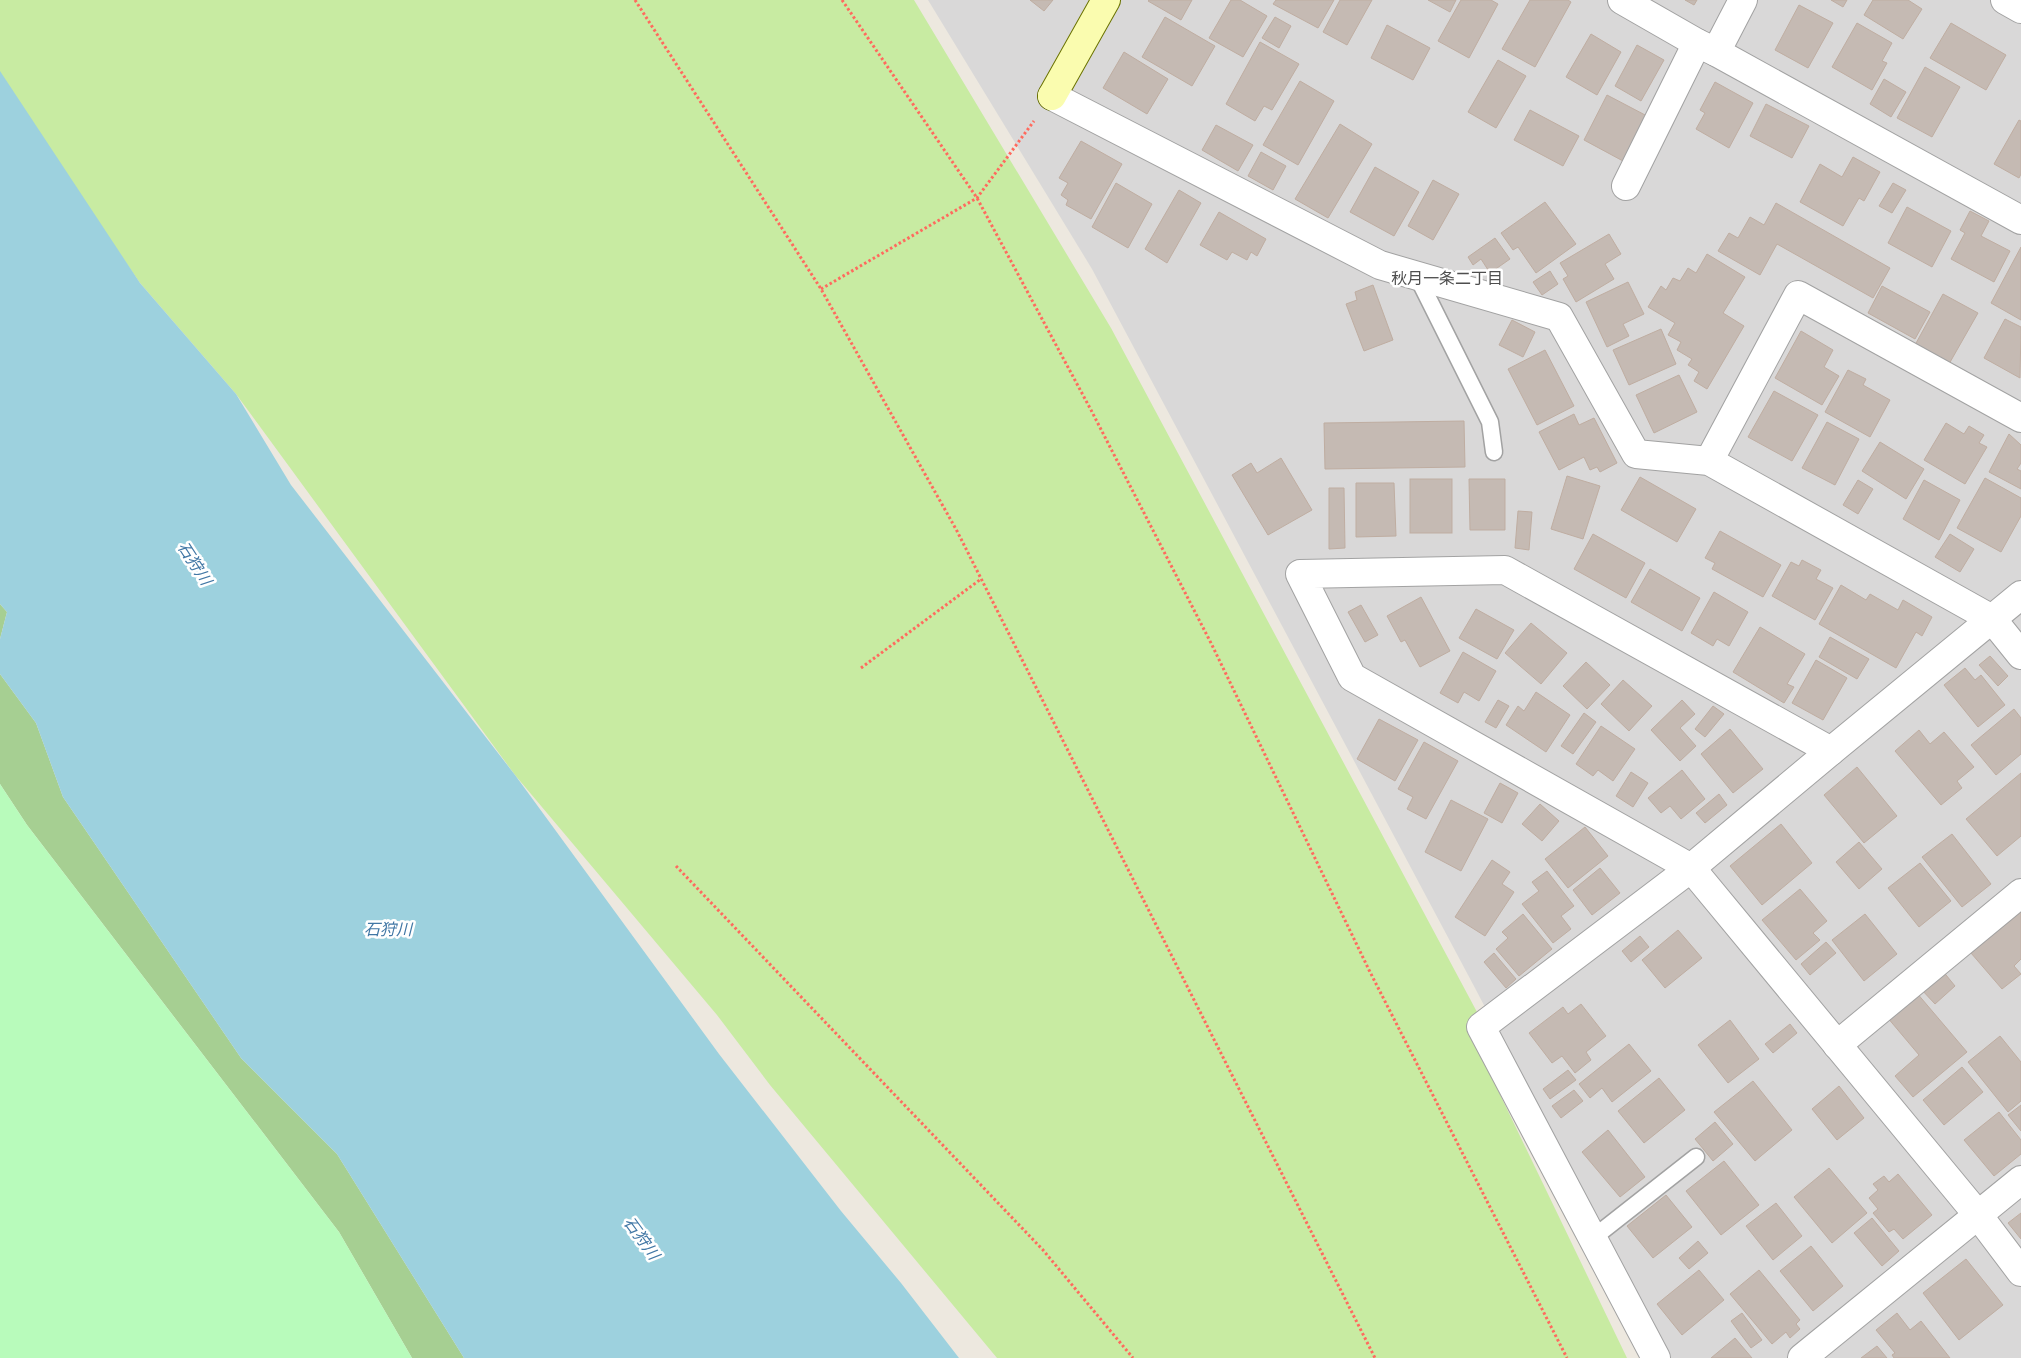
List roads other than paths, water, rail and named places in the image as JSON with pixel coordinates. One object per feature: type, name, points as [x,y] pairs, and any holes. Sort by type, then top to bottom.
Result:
[{"type":"street","points":[[1106,0],[1052,96],[1380,265],[1559,317],[1636,454],[1709,461],[1992,619],[2021,655]]},
{"type":"street","points":[[1622,0],[2021,220]]},
{"type":"street","points":[[1626,186],[1706,48],[1743,0]]},
{"type":"street","points":[[2005,0],[2021,9]]},
{"type":"street","points":[[1709,461],[1798,295],[2021,418]]},
{"type":"street","points":[[1831,750],[1505,570],[1300,574],[1352,677],[1691,868],[1978,1215],[2021,1272]]},
{"type":"street","points":[[1656,1358],[1481,1028],[1691,868],[1831,750],[2021,595]]},
{"type":"street","points":[[1837,1045],[2021,893]]},
{"type":"street","points":[[1802,1358],[2021,1180]]},
{"type":"lane","points":[[1417,276],[1490,422],[1494,452]]},
{"type":"lane","points":[[1593,1238],[1696,1157]]},
{"type":"water","name":"石狩川","points":[[0,71],[140,283],[236,394],[291,485],[515,775],[719,1054],[841,1211],[901,1283],[959,1358],[464,1358],[337,1154],[241,1058],[63,797],[36,723],[0,674],[0,639],[7,612],[0,604]]},
{"type":"district","name":"秋月一条二丁目","points":[[1447,278]]}]
